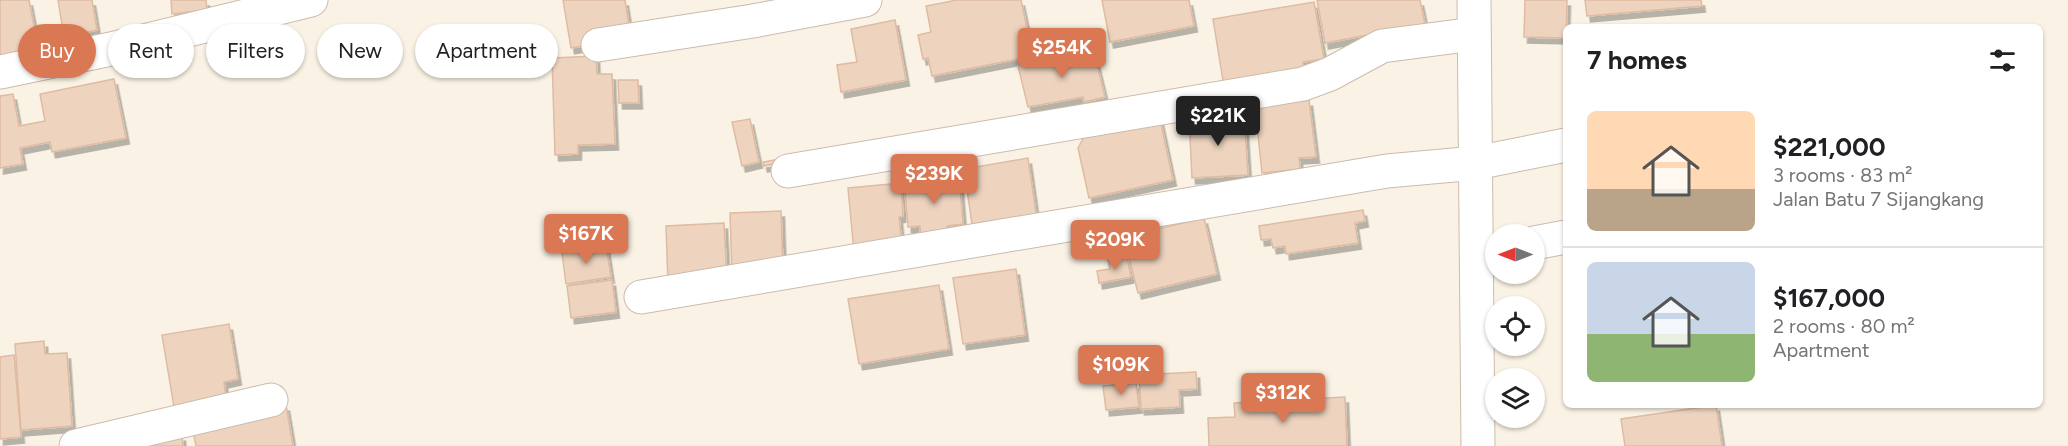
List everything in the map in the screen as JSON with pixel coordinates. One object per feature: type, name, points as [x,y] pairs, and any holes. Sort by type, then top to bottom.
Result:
[{"type":"street","points":[[0,72],[111,49],[311,0]]},
{"type":"street","points":[[598,45],[753,21],[864,0]]},
{"type":"street","points":[[1474,0],[1476,163],[1485,237]]},
{"type":"street","points":[[788,171],[1304,84],[1330,74],[1382,46],[1474,34]]},
{"type":"street","points":[[641,297],[1388,171],[1476,163],[1563,146]]},
{"type":"street","points":[[1545,241],[1563,238]]},
{"type":"street","points":[[1478,446],[1486,284]]},
{"type":"street","points":[[76,446],[271,400]]},
{"type":"building","points":[[0,0],[29,0],[34,24],[18,24],[18,61],[0,65]]},
{"type":"building","points":[[58,0],[92,0],[96,24],[62,24]]},
{"type":"building","points":[[171,0],[206,0],[207,10],[172,14]]},
{"type":"building","points":[[563,0],[625,0],[630,32],[628,38],[571,48]]},
{"type":"building","points":[[957,0],[1021,0],[1033,56],[932,76],[928,58],[923,59],[918,35],[931,32],[926,6]]},
{"type":"building","points":[[1102,0],[1189,0],[1194,26],[1110,42]]},
{"type":"building","points":[[1317,0],[1420,0],[1425,24],[1325,43]]},
{"type":"building","points":[[1525,0],[1567,0],[1566,24],[1563,24],[1563,38],[1524,37]]},
{"type":"building","points":[[1585,0],[1701,0],[1702,6],[1587,16]]},
{"type":"building","points":[[1314,2],[1324,59],[1303,62],[1304,74],[1224,87],[1213,19]]},
{"type":"building","points":[[895,20],[906,80],[841,92],[837,65],[857,62],[851,29]]},
{"type":"building","points":[[1093,48],[1105,97],[1084,102],[1083,97],[1028,107],[1018,66]]},
{"type":"building","points":[[596,56],[597,74],[612,74],[615,144],[578,145],[578,154],[555,155],[553,78],[558,78],[558,58]]},
{"type":"building","points":[[114,79],[126,138],[52,152],[50,142],[20,148],[23,164],[0,168],[0,96],[13,94],[19,126],[45,121],[40,94]]},
{"type":"building","points":[[618,80],[638,80],[639,103],[619,103]]},
{"type":"building","points":[[1309,100],[1316,157],[1299,158],[1300,169],[1262,173],[1255,107]]},
{"type":"building","points":[[1244,115],[1248,175],[1192,178],[1189,118]]},
{"type":"building","points":[[750,119],[759,162],[742,166],[732,122]]},
{"type":"building","points":[[1160,119],[1173,180],[1089,198],[1078,148],[1085,135]]},
{"type":"building","points":[[797,156],[797,159],[764,166],[763,162]]},
{"type":"building","points":[[1028,158],[1036,214],[972,224],[964,169]]},
{"type":"building","points":[[959,174],[963,224],[947,226],[944,240],[921,242],[920,226],[908,227],[904,179]]},
{"type":"building","points":[[901,183],[903,216],[899,217],[902,248],[854,252],[848,188]]},
{"type":"building","points":[[1363,210],[1365,221],[1355,223],[1358,243],[1286,254],[1285,246],[1273,248],[1271,239],[1261,240],[1259,226]]},
{"type":"building","points":[[781,211],[783,269],[732,275],[730,213]]},
{"type":"building","points":[[1204,218],[1217,274],[1138,293],[1124,237]]},
{"type":"building","points":[[724,223],[727,281],[668,284],[666,226]]},
{"type":"building","points":[[606,245],[611,277],[566,284],[562,253]]},
{"type":"building","points":[[1127,257],[1131,277],[1099,283],[1097,271],[1110,269],[1108,260]]},
{"type":"building","points":[[1016,269],[1025,335],[963,344],[953,278]]},
{"type":"building","points":[[612,280],[616,312],[571,318],[567,286]]},
{"type":"building","points":[[939,285],[949,349],[859,364],[848,299]]},
{"type":"building","points":[[229,324],[238,379],[224,382],[226,398],[174,407],[162,335]]},
{"type":"building","points":[[44,341],[45,354],[67,353],[72,426],[21,430],[15,344]]},
{"type":"building","points":[[14,355],[21,437],[0,439],[0,357]]},
{"type":"building","points":[[1196,372],[1197,389],[1179,390],[1180,407],[1141,409],[1139,375]]},
{"type":"building","points":[[1136,383],[1139,407],[1106,410],[1103,386]]},
{"type":"building","points":[[1345,397],[1347,446],[1209,446],[1208,418],[1235,417],[1234,403]]},
{"type":"building","points":[[286,405],[293,446],[196,446],[191,421]]},
{"type":"building","points":[[1696,408],[1716,408],[1722,446],[1625,446],[1621,419]]},
{"type":"building","points":[[182,435],[183,446],[108,446]]}]
